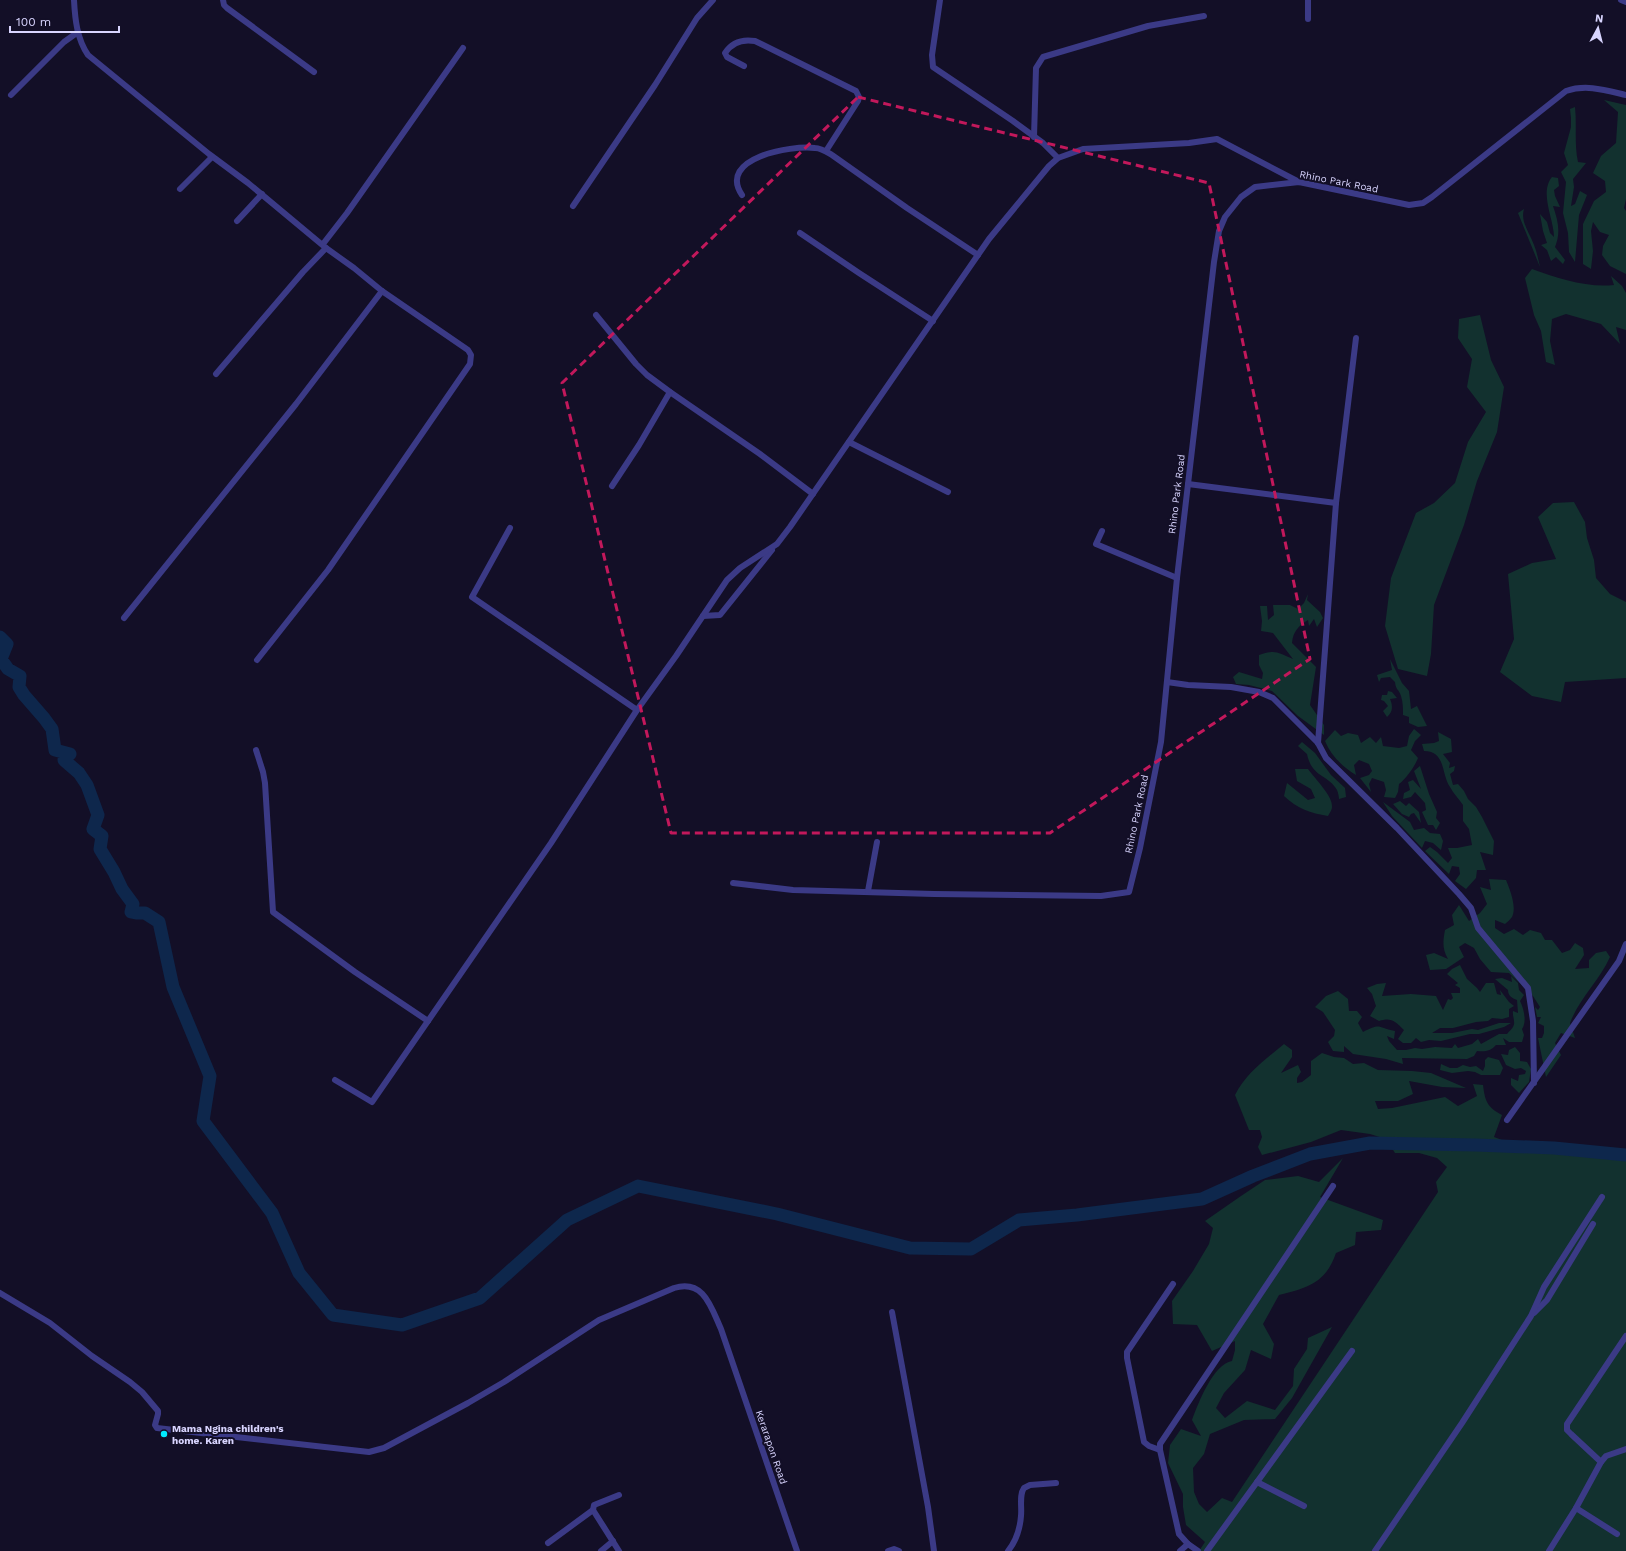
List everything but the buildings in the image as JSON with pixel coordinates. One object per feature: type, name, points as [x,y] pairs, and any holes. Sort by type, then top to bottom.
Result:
[{"type":"street","points":[[74,0],[74,14],[78,32],[83,48],[88,55],[212,157],[262,194],[382,291],[468,350],[471,355],[470,364],[328,570],[257,660]]},
{"type":"street","points":[[223,0],[226,8],[314,72]]},
{"type":"street","points":[[573,206],[647,98],[697,18],[713,0]]},
{"type":"street","points":[[940,0],[932,55],[933,67],[1034,137],[1058,158]]},
{"type":"street","points":[[1308,0],[1308,19]]},
{"type":"street","points":[[1621,0],[1626,2]]},
{"type":"street","points":[[1034,137],[1036,68],[1038,62],[1043,57],[1148,26],[1204,16]]},
{"type":"street","points":[[11,95],[64,42],[78,32]]},
{"type":"street","points":[[744,66],[727,57],[725,53],[736,43],[748,40],[755,41],[856,91],[859,97],[858,101],[826,151]]},
{"type":"street","points":[[216,374],[325,246],[463,48]]},
{"type":"street","name":"Rhino Park Road","points":[[733,883],[793,890],[934,894],[1101,896],[1129,892],[1140,848],[1161,742],[1177,578],[1213,269],[1219,231],[1232,207],[1247,192],[1255,187],[1299,182],[1409,205],[1418,204],[1432,197],[1566,91],[1574,88],[1590,87],[1626,95]]},
{"type":"street","points":[[703,616],[720,615],[777,544],[989,239],[1049,166],[1058,158],[1084,149],[1189,143],[1217,139],[1299,182]]},
{"type":"street","points":[[742,195],[738,188],[737,181],[740,172],[750,161],[769,153],[797,147],[816,148],[826,151],[978,255]]},
{"type":"street","points":[[180,189],[212,157]]},
{"type":"street","points":[[237,221],[262,194]]},
{"type":"street","points":[[800,233],[933,321]]},
{"type":"street","points":[[124,618],[296,404],[382,291]]},
{"type":"street","points":[[596,315],[636,364],[670,392],[760,454],[813,494]]},
{"type":"street","points":[[1318,743],[1336,503],[1356,338]]},
{"type":"street","points":[[612,486],[639,445],[670,392]]},
{"type":"street","points":[[849,442],[948,492]]},
{"type":"street","points":[[1188,484],[1336,503]]},
{"type":"street","points":[[510,528],[472,597],[637,710]]},
{"type":"street","points":[[1102,531],[1096,544],[1177,578]]},
{"type":"street","points":[[335,1080],[372,1102],[551,843],[637,710],[727,580],[734,572],[777,544]]},
{"type":"street","points":[[1167,682],[1188,685],[1231,687],[1259,692],[1273,698],[1318,743],[1326,758],[1397,828],[1467,903],[1471,908],[1478,928],[1528,988],[1533,1021],[1534,1082]]},
{"type":"street","points":[[256,750],[265,783],[273,912],[355,972],[428,1021]]},
{"type":"street","points":[[868,891],[877,842]]},
{"type":"street","points":[[1507,1120],[1619,961],[1626,944]]},
{"type":"street","points":[[1198,1551],[1188,1544],[1179,1534],[1160,1450],[1160,1444],[1333,1186]]},
{"type":"street","points":[[1375,1551],[1531,1316],[1547,1282],[1602,1197]]},
{"type":"street","points":[[1531,1316],[1547,1300],[1593,1224]]},
{"type":"street","points":[[1160,1450],[1149,1446],[1144,1442],[1127,1352],[1173,1284]]},
{"type":"street","name":"Kerarapon Road","points":[[0,1293],[50,1323],[92,1356],[142,1392],[158,1411],[155,1424],[157,1428],[261,1438],[369,1452],[384,1448],[468,1403],[504,1382],[599,1320],[680,1287],[692,1287],[704,1295],[721,1329],[797,1551]]},
{"type":"street","points":[[892,1312],[928,1507],[934,1551]]},
{"type":"street","points":[[1601,1462],[1567,1430],[1567,1424],[1626,1336]]},
{"type":"street","points":[[1208,1551],[1352,1351]]},
{"type":"street","points":[[1550,1551],[1601,1462],[1606,1456],[1626,1449]]},
{"type":"street","points":[[1257,1482],[1304,1506]]},
{"type":"street","points":[[1008,1551],[1016,1537],[1020,1525],[1022,1494],[1024,1488],[1030,1485],[1056,1483]]},
{"type":"street","points":[[548,1543],[593,1510],[594,1505],[620,1495]]},
{"type":"street","points":[[1576,1508],[1617,1534]]},
{"type":"street","points":[[593,1510],[619,1551]]},
{"type":"street","points":[[601,1551],[613,1541]]},
{"type":"street","points":[[1180,1551],[1188,1544]]},
{"type":"street","points":[[888,1551],[894,1549],[899,1551]]},
{"type":"highlighted area","points":[[858,97],[1209,183],[1310,659],[1050,833],[671,833],[562,383]]},
{"type":"green space","points":[[1604,100],[1626,105],[1626,199],[1624,208],[1626,211],[1626,274],[1610,266],[1602,255],[1603,246],[1609,235],[1600,232],[1593,222],[1591,231],[1593,251],[1591,269],[1583,264],[1583,224],[1594,201],[1606,192],[1605,181],[1593,173],[1601,156],[1616,143],[1618,112]]},
{"type":"green space","points":[[1575,107],[1576,148],[1578,162],[1586,163],[1573,179],[1574,187],[1571,206],[1575,204],[1580,191],[1587,195],[1579,215],[1575,262],[1569,252],[1568,233],[1563,213],[1566,182],[1561,172],[1568,165],[1564,153],[1571,127],[1570,109]]},
{"type":"green space","points":[[1552,177],[1558,178],[1559,186],[1554,190],[1560,207],[1553,206],[1558,226],[1558,236],[1555,247],[1565,260],[1563,264],[1556,257],[1551,261],[1547,250],[1541,245],[1547,243],[1540,214],[1547,222],[1550,233],[1554,237],[1547,198],[1548,183]]},
{"type":"green space","points":[[1524,209],[1524,223],[1535,248],[1540,267],[1518,213]]},
{"type":"green space","points":[[1532,269],[1583,284],[1604,286],[1614,285],[1611,276],[1622,286],[1626,293],[1626,330],[1616,327],[1620,344],[1601,324],[1566,314],[1552,319],[1550,341],[1555,365],[1546,362],[1541,331],[1534,315],[1525,278]]},
{"type":"green space","points":[[1480,315],[1491,360],[1504,387],[1497,432],[1477,481],[1464,525],[1434,605],[1431,654],[1427,676],[1398,669],[1385,626],[1391,578],[1416,513],[1434,503],[1455,483],[1468,442],[1486,412],[1467,387],[1472,359],[1458,338],[1459,319]]},
{"type":"green space","points":[[1574,502],[1585,522],[1587,538],[1594,560],[1596,578],[1610,594],[1626,602],[1626,678],[1565,682],[1561,702],[1532,696],[1500,672],[1514,639],[1508,574],[1532,563],[1556,559],[1538,517],[1553,503]]},
{"type":"green space","points":[[1308,594],[1307,600],[1320,612],[1323,618],[1317,627],[1314,619],[1309,626],[1308,620],[1301,625],[1295,632],[1292,643],[1316,667],[1310,705],[1324,725],[1324,735],[1298,716],[1272,691],[1249,685],[1236,684],[1233,677],[1239,672],[1262,679],[1263,673],[1259,665],[1259,655],[1265,653],[1277,652],[1293,659],[1273,633],[1261,631],[1262,621],[1260,606],[1267,606],[1268,620],[1274,615],[1273,605],[1290,605],[1298,609],[1304,603]]},
{"type":"green space","points":[[1390,659],[1402,683],[1409,691],[1411,709],[1417,706],[1427,726],[1418,727],[1409,723],[1409,717],[1403,715],[1402,698],[1395,682],[1390,677],[1381,678],[1379,682],[1377,675],[1392,670]]},
{"type":"green space","points":[[1388,691],[1392,692],[1397,698],[1390,699],[1392,709],[1387,717],[1383,711],[1388,706],[1381,700],[1382,695],[1387,695]]},
{"type":"green space","points":[[1414,729],[1421,735],[1415,741],[1411,750],[1418,758],[1410,772],[1399,784],[1398,792],[1395,798],[1384,797],[1386,790],[1384,782],[1372,778],[1369,784],[1371,792],[1360,778],[1369,775],[1372,771],[1369,764],[1359,760],[1354,765],[1356,775],[1338,761],[1325,741],[1335,730],[1341,736],[1348,733],[1358,735],[1361,743],[1370,737],[1376,743],[1381,737],[1383,746],[1399,748],[1407,746],[1409,736]]},
{"type":"green space","points":[[1438,732],[1451,739],[1452,752],[1443,754],[1450,763],[1449,768],[1455,766],[1454,771],[1450,774],[1453,785],[1458,784],[1468,799],[1476,807],[1494,841],[1493,855],[1480,852],[1486,870],[1477,870],[1476,878],[1466,889],[1455,881],[1460,874],[1459,867],[1452,866],[1449,874],[1425,851],[1430,847],[1448,863],[1452,858],[1448,848],[1472,845],[1469,829],[1463,821],[1463,805],[1447,782],[1440,759],[1431,752],[1424,751],[1422,744],[1439,741]]},
{"type":"green space","points":[[1302,742],[1315,753],[1331,775],[1345,788],[1346,797],[1339,799],[1337,791],[1333,785],[1316,772],[1309,762],[1307,754],[1298,746]]},
{"type":"green space","points":[[1420,766],[1429,794],[1437,812],[1436,818],[1440,823],[1436,830],[1433,825],[1428,825],[1422,812],[1426,810],[1425,803],[1415,792],[1411,797],[1403,799],[1404,793],[1410,790],[1408,782],[1413,780],[1421,789],[1414,771]]},
{"type":"green space","points":[[1295,769],[1308,769],[1327,793],[1332,803],[1331,811],[1328,816],[1304,810],[1284,796],[1287,783],[1308,800],[1315,798],[1311,789],[1297,781]]},
{"type":"green space","points":[[1400,801],[1406,806],[1409,803],[1419,812],[1421,823],[1414,813],[1409,817],[1402,814],[1393,804]]},
{"type":"green space","points":[[1383,802],[1410,822],[1414,830],[1424,828],[1430,833],[1440,834],[1443,841],[1441,850],[1433,843],[1425,841],[1422,848],[1392,816]]},
{"type":"green space","points":[[1489,879],[1506,880],[1512,898],[1514,908],[1512,917],[1505,924],[1495,920],[1495,928],[1504,934],[1514,929],[1523,935],[1530,930],[1541,933],[1545,940],[1552,940],[1562,953],[1570,950],[1575,943],[1583,948],[1584,955],[1575,969],[1589,968],[1589,960],[1596,953],[1606,951],[1610,957],[1578,1006],[1570,1023],[1575,1038],[1561,1033],[1555,1043],[1561,1055],[1546,1077],[1538,1038],[1542,1038],[1544,1026],[1538,1023],[1541,1017],[1537,1017],[1535,1007],[1538,1010],[1540,1007],[1533,996],[1509,973],[1491,972],[1480,959],[1474,948],[1465,943],[1459,947],[1464,957],[1446,969],[1430,970],[1426,955],[1434,953],[1448,959],[1444,945],[1445,930],[1454,925],[1452,915],[1459,905],[1469,921],[1480,913],[1487,904],[1480,887],[1491,890]]},
{"type":"green space","points":[[1460,965],[1467,979],[1480,992],[1486,983],[1494,983],[1497,994],[1501,995],[1500,990],[1514,1006],[1509,1009],[1509,1017],[1502,1019],[1492,1018],[1488,1021],[1476,1022],[1453,1028],[1440,1028],[1432,1033],[1452,1033],[1472,1029],[1478,1030],[1499,1023],[1511,1023],[1504,1027],[1479,1034],[1470,1034],[1441,1041],[1429,1040],[1421,1042],[1416,1038],[1411,1043],[1403,1043],[1398,1039],[1404,1030],[1398,1024],[1387,1019],[1379,1021],[1370,1016],[1376,1006],[1372,994],[1367,988],[1377,984],[1386,983],[1382,996],[1411,994],[1436,996],[1443,1010],[1448,999],[1451,1000],[1453,998],[1451,993],[1460,993],[1460,988],[1455,985],[1458,983],[1447,974],[1452,969]]},
{"type":"green space","points":[[1511,976],[1518,983],[1519,990],[1524,995],[1520,1001],[1525,1019],[1522,1029],[1524,1035],[1522,1042],[1509,1042],[1503,1038],[1506,1045],[1496,1045],[1488,1051],[1477,1051],[1474,1056],[1467,1059],[1402,1058],[1403,1064],[1386,1059],[1353,1054],[1344,1046],[1344,1052],[1333,1051],[1328,1042],[1334,1036],[1335,1030],[1323,1012],[1315,1007],[1326,996],[1338,991],[1348,999],[1349,1011],[1357,1011],[1362,1017],[1358,1023],[1363,1032],[1377,1026],[1395,1031],[1394,1039],[1387,1036],[1389,1041],[1397,1050],[1435,1047],[1452,1048],[1455,1044],[1458,1048],[1472,1044],[1478,1039],[1481,1044],[1499,1034],[1507,1034],[1513,1028],[1513,1011],[1518,1013],[1517,1000],[1513,998],[1509,994],[1508,990],[1495,979],[1502,978],[1512,982]]},
{"type":"green space","points":[[1284,1044],[1292,1050],[1292,1057],[1281,1073],[1298,1065],[1301,1072],[1297,1078],[1297,1083],[1302,1082],[1311,1075],[1311,1061],[1322,1053],[1334,1057],[1344,1058],[1353,1064],[1364,1063],[1378,1070],[1431,1073],[1466,1088],[1442,1087],[1409,1081],[1413,1094],[1398,1101],[1375,1101],[1378,1109],[1392,1108],[1445,1097],[1458,1106],[1477,1096],[1473,1084],[1483,1085],[1488,1103],[1493,1109],[1502,1115],[1494,1137],[1502,1140],[1493,1148],[1626,1157],[1626,1551],[1199,1551],[1205,1542],[1186,1525],[1183,1507],[1183,1494],[1168,1463],[1170,1445],[1181,1429],[1201,1436],[1192,1420],[1207,1386],[1219,1369],[1232,1361],[1235,1350],[1235,1341],[1212,1351],[1197,1325],[1173,1324],[1172,1301],[1193,1271],[1209,1244],[1213,1228],[1205,1221],[1265,1180],[1298,1176],[1319,1182],[1343,1158],[1320,1197],[1383,1220],[1381,1230],[1356,1232],[1355,1245],[1336,1253],[1332,1263],[1321,1278],[1307,1287],[1279,1295],[1263,1324],[1274,1344],[1271,1359],[1251,1350],[1245,1370],[1224,1393],[1216,1408],[1225,1418],[1247,1401],[1275,1410],[1293,1386],[1294,1369],[1307,1349],[1308,1338],[1332,1327],[1292,1398],[1275,1419],[1244,1420],[1210,1434],[1204,1454],[1193,1468],[1194,1492],[1199,1504],[1207,1512],[1222,1498],[1232,1502],[1438,1192],[1436,1182],[1447,1167],[1437,1158],[1419,1153],[1395,1153],[1386,1139],[1370,1134],[1341,1130],[1311,1142],[1262,1155],[1258,1147],[1262,1137],[1260,1130],[1249,1130],[1235,1095],[1251,1073]]},
{"type":"green space","points":[[1515,1047],[1520,1053],[1520,1061],[1527,1062],[1531,1069],[1529,1082],[1519,1093],[1511,1085],[1511,1078],[1518,1081],[1519,1075],[1525,1074],[1526,1071],[1521,1068],[1515,1069],[1506,1065],[1501,1054],[1508,1055],[1509,1050]]},
{"type":"green space","points":[[1488,1057],[1499,1060],[1503,1068],[1500,1075],[1481,1075],[1468,1071],[1452,1073],[1440,1070],[1441,1064],[1450,1068],[1457,1068],[1463,1065],[1470,1067],[1476,1066],[1483,1071],[1485,1060]]},
{"type":"waterway","points":[[0,637],[7,644],[1,659],[8,669],[20,676],[19,687],[52,729],[55,750],[70,754],[64,760],[79,773],[87,785],[98,815],[93,829],[102,836],[100,849],[122,889],[133,904],[131,912],[145,913],[159,922],[173,987],[210,1076],[203,1121],[272,1213],[299,1273],[333,1315],[402,1325],[480,1298],[567,1220],[638,1186],[777,1214],[910,1248],[971,1249],[1019,1220],[1077,1215],[1202,1199],[1253,1176],[1310,1154],[1370,1143],[1554,1148],[1626,1155]]},
{"type":"place","name":"Mama Ngina children's home. Karen","points":[[164,1434]]}]
